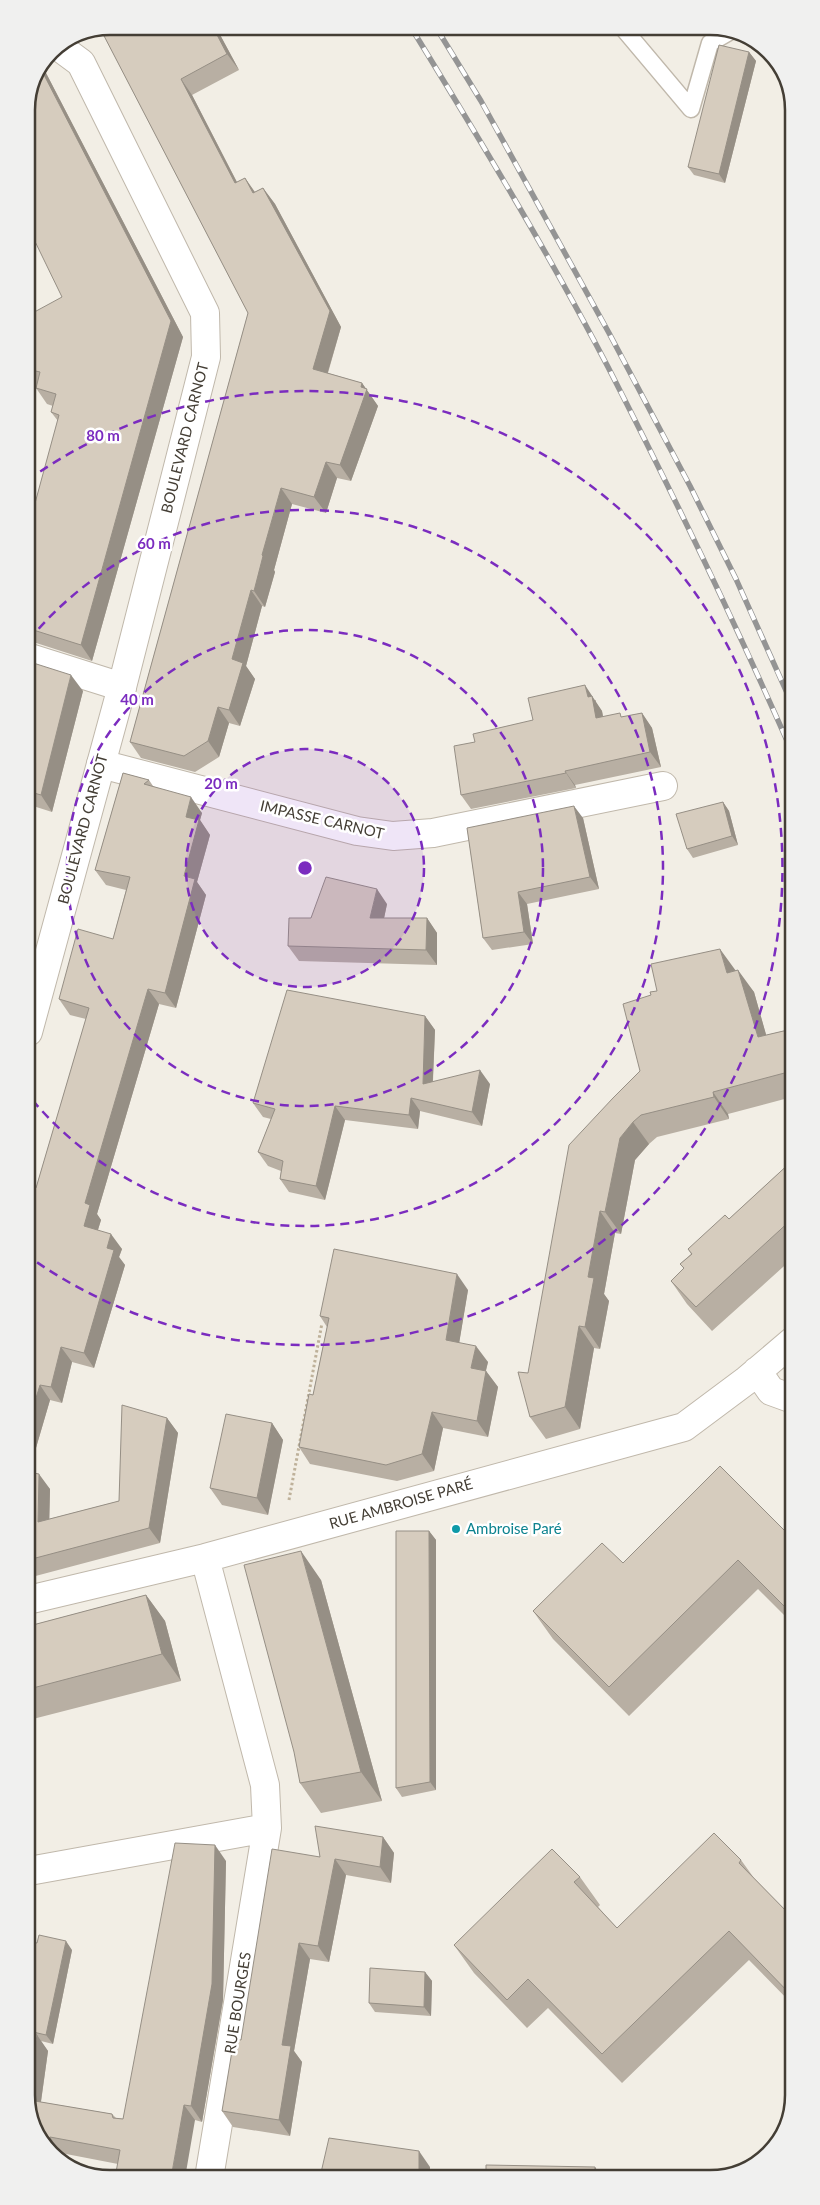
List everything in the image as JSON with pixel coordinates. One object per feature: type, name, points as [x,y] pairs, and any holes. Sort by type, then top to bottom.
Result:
[{"type":"street","name":"BOULEVARD CARNOT","points":[[35,1006],[122,687],[206,357],[205,313],[81,63],[65,51]]},
{"type":"street","points":[[35,660],[122,687]]},
{"type":"street","name":"IMPASSE CARNOT","points":[[101,764],[357,831],[393,836],[433,833],[663,786]]},
{"type":"street","name":"RUE AMBROISE PARÉ","points":[[35,1598],[205,1558],[684,1427],[785,1348]]},
{"type":"street","points":[[757,1371],[771,1391],[785,1396]]},
{"type":"street","name":"RUE BOURGES","points":[[205,1558],[265,1785],[267,1828],[210,2170]]},
{"type":"street","points":[[35,1870],[267,1828]]},
{"type":"lane","points":[[629,35],[691,109],[710,43],[723,36]]},
{"type":"path","points":[[281,1537],[322,1323]]},
{"type":"building","points":[[104,35],[217,35],[227,54],[181,79],[235,183],[245,178],[253,193],[263,188],[330,311],[313,369],[362,383],[361,387],[367,389],[340,465],[326,462],[314,497],[281,488],[254,591],[251,590],[232,659],[243,663],[229,710],[218,707],[208,741],[184,756],[130,742],[248,313]]},
{"type":"building","points":[[719,45],[749,52],[719,174],[688,167]]},
{"type":"building","points":[[44,75],[171,321],[81,645],[35,631],[35,503],[59,415],[51,412],[56,394],[36,388],[40,372],[35,371],[35,312],[62,297],[35,241],[35,105]]},
{"type":"building","points":[[35,664],[71,675],[41,795],[35,793]]},
{"type":"building","points":[[585,685],[588,697],[592,696],[596,718],[620,713],[621,717],[642,713],[650,752],[565,771],[566,773],[461,795],[454,746],[475,742],[473,734],[533,720],[528,698]]},
{"type":"building","points":[[123,773],[149,780],[144,784],[191,797],[186,817],[199,820],[184,876],[195,879],[165,993],[148,989],[85,1203],[90,1205],[84,1226],[111,1234],[107,1248],[114,1250],[84,1353],[61,1347],[51,1387],[40,1385],[35,1401],[35,1188],[89,1008],[59,999],[78,929],[113,939],[130,877],[95,870]]},
{"type":"building","points":[[723,802],[732,836],[687,849],[676,814]]},
{"type":"building","points":[[574,806],[590,877],[518,892],[524,932],[483,938],[467,828]]},
{"type":"building","points":[[326,877],[377,889],[370,918],[427,918],[426,950],[288,946],[289,918],[311,918]]},
{"type":"building","points":[[720,949],[727,973],[738,970],[758,1037],[785,1031],[785,1073],[713,1092],[714,1097],[641,1115],[620,1138],[605,1212],[600,1211],[588,1277],[594,1278],[585,1327],[579,1326],[565,1407],[530,1417],[518,1372],[528,1373],[569,1145],[640,1071],[623,1004],[651,995],[650,992],[657,991],[651,964]]},
{"type":"building","points":[[287,990],[425,1016],[423,1084],[480,1070],[472,1112],[411,1098],[409,1115],[335,1106],[316,1186],[280,1179],[283,1161],[258,1152],[275,1109],[253,1103]]},
{"type":"building","points":[[785,1167],[785,1225],[696,1307],[671,1281],[684,1268],[680,1264],[692,1254],[688,1249],[725,1215],[729,1219]]},
{"type":"building","points":[[334,1249],[457,1274],[446,1340],[476,1346],[471,1368],[486,1371],[477,1421],[432,1412],[422,1454],[386,1465],[299,1447],[309,1394],[313,1395],[329,1318],[320,1316]]},
{"type":"building","points":[[122,1405],[167,1418],[149,1528],[35,1558],[35,1473],[39,1474],[38,1522],[119,1501]]},
{"type":"building","points":[[226,1414],[272,1423],[257,1498],[210,1488]]},
{"type":"building","points":[[720,1466],[785,1531],[785,1607],[738,1560],[609,1687],[533,1611],[602,1543],[623,1563]]},
{"type":"building","points":[[396,1531],[429,1531],[430,1782],[396,1788]]},
{"type":"building","points":[[301,1551],[361,1772],[300,1783],[294,1752],[244,1565]]},
{"type":"building","points":[[146,1595],[162,1654],[35,1687],[35,1624]]},
{"type":"building","points":[[315,1826],[383,1837],[380,1867],[335,1859],[318,1946],[299,1943],[282,2045],[291,2046],[279,2120],[222,2111],[234,2039],[241,2040],[272,1849],[320,1857]]},
{"type":"building","points":[[714,1833],[741,1860],[739,1863],[785,1910],[785,1989],[729,1931],[602,2054],[528,1979],[507,2000],[454,1945],[552,1849],[580,1877],[574,1882],[617,1928]]},
{"type":"building","points":[[175,1843],[215,1845],[212,1984],[191,2106],[184,2105],[172,2170],[116,2170],[120,2150],[50,2137],[50,2139],[43,2128],[36,2101],[112,2114],[113,2118],[123,2119]]},
{"type":"building","points":[[39,1935],[66,1941],[46,2035],[35,2032],[35,1943],[37,1943]]},
{"type":"building","points":[[370,1968],[425,1972],[424,2007],[369,2003]]},
{"type":"building","points":[[329,2138],[419,2151],[419,2170],[322,2170]]},
{"type":"building","points":[[486,2165],[595,2167],[595,2170],[486,2170]]},
{"type":"railway","points":[[416,35],[538,239],[608,367],[703,558],[785,737]]},
{"type":"railway","points":[[441,35],[481,101],[609,333],[690,486],[736,579],[785,688]]},
{"type":"place","name":"Ambroise Paré","points":[[456,1529]]}]
